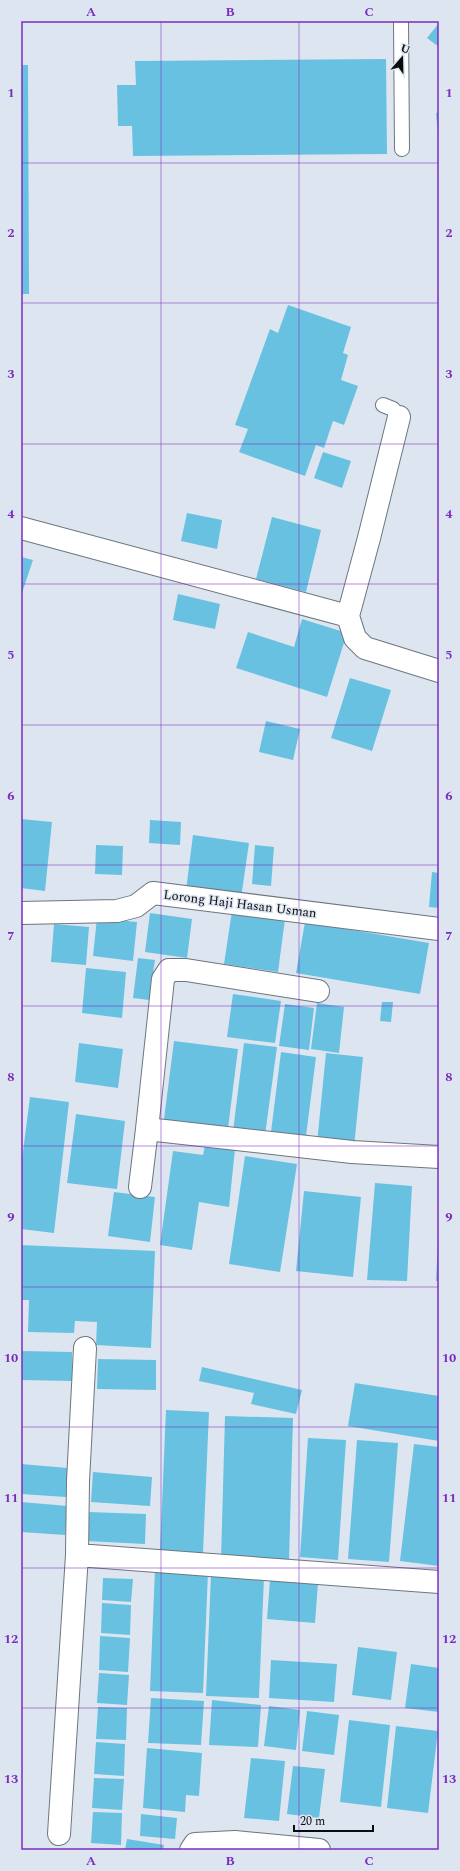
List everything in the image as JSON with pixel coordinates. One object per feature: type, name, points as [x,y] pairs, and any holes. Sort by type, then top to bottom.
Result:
[{"type":"street","points":[[392,410],[369,538],[348,616],[355,638],[366,648],[439,671]]},
{"type":"street","points":[[21,528],[348,616]]},
{"type":"street","name":"Lorong Haji Hasan Usman","points":[[21,914],[118,911],[136,906],[153,893],[439,929]]},
{"type":"street","points":[[140,1187],[164,979],[168,970],[186,970],[318,991]]},
{"type":"street","points":[[147,1129],[352,1152],[439,1157]]},
{"type":"street","points":[[59,1834],[77,1555],[78,1481],[85,1348]]},
{"type":"street","points":[[77,1555],[439,1582]]},
{"type":"street","points":[[191,1850],[195,1844],[235,1842],[319,1850]]},
{"type":"lane","points":[[401,21],[402,149]]},
{"type":"building","points":[[439,23],[439,47],[427,38]]},
{"type":"building","points":[[386,59],[387,154],[133,156],[132,126],[118,126],[117,85],[136,85],[135,61]]},
{"type":"building","points":[[21,65],[28,65],[29,294],[21,294]]},
{"type":"building","points":[[439,112],[439,134],[438,134],[436,113]]},
{"type":"building","points":[[288,305],[351,327],[343,353],[348,355],[341,380],[358,386],[344,425],[333,421],[324,448],[316,445],[305,476],[239,452],[248,429],[235,425],[270,329],[278,333]]},
{"type":"building","points":[[323,452],[351,461],[342,488],[314,478]]},
{"type":"building","points":[[187,513],[222,520],[217,549],[181,541]]},
{"type":"building","points":[[272,517],[321,530],[306,592],[256,579]]},
{"type":"building","points":[[21,557],[33,560],[21,596]]},
{"type":"building","points":[[178,594],[220,604],[215,629],[173,620]]},
{"type":"building","points":[[302,619],[347,633],[327,697],[236,668],[248,632],[294,647]]},
{"type":"building","points":[[350,678],[391,690],[372,751],[331,738]]},
{"type":"building","points":[[266,721],[300,729],[293,760],[259,752]]},
{"type":"building","points":[[21,819],[52,822],[45,891],[21,888]]},
{"type":"building","points":[[150,820],[181,822],[180,845],[149,843]]},
{"type":"building","points":[[193,835],[249,843],[241,898],[186,890]]},
{"type":"building","points":[[96,845],[123,846],[122,875],[95,874]]},
{"type":"building","points":[[255,845],[274,847],[271,886],[252,884]]},
{"type":"building","points":[[432,872],[439,873],[439,908],[429,907]]},
{"type":"building","points":[[232,911],[285,919],[278,972],[224,964]]},
{"type":"building","points":[[150,913],[192,919],[187,958],[145,952]]},
{"type":"building","points":[[97,918],[137,922],[133,961],[93,956]]},
{"type":"building","points":[[305,922],[429,943],[420,994],[296,973]]},
{"type":"building","points":[[54,924],[89,927],[86,965],[51,962]]},
{"type":"building","points":[[138,958],[155,960],[149,1000],[133,998]]},
{"type":"building","points":[[86,968],[126,972],[122,1018],[82,1013]]},
{"type":"building","points":[[233,994],[281,1001],[275,1043],[227,1037]]},
{"type":"building","points":[[382,1002],[393,1002],[391,1022],[380,1021]]},
{"type":"building","points":[[317,1003],[344,1007],[339,1053],[311,1049]]},
{"type":"building","points":[[285,1004],[314,1008],[309,1050],[279,1046]]},
{"type":"building","points":[[174,1041],[238,1049],[227,1136],[163,1127]]},
{"type":"building","points":[[79,1043],[123,1049],[118,1088],[75,1082]]},
{"type":"building","points":[[244,1043],[277,1047],[265,1135],[233,1131]]},
{"type":"building","points":[[281,1052],[316,1057],[305,1144],[270,1140]]},
{"type":"building","points":[[326,1053],[363,1057],[354,1147],[317,1143]]},
{"type":"building","points":[[30,1097],[69,1102],[54,1233],[21,1229],[21,1167]]},
{"type":"building","points":[[76,1114],[125,1121],[117,1189],[67,1183]]},
{"type":"building","points":[[205,1145],[235,1149],[229,1207],[199,1202],[192,1250],[160,1245],[173,1151],[203,1155]]},
{"type":"building","points":[[245,1156],[297,1164],[280,1272],[229,1264]]},
{"type":"building","points":[[375,1183],[412,1186],[407,1281],[367,1280]]},
{"type":"building","points":[[304,1191],[361,1197],[353,1277],[296,1271]]},
{"type":"building","points":[[114,1192],[155,1197],[150,1242],[108,1236]]},
{"type":"building","points":[[438,1240],[439,1281],[436,1281]]},
{"type":"building","points":[[21,1245],[155,1251],[151,1348],[96,1345],[97,1322],[75,1321],[74,1333],[28,1332],[29,1300],[21,1300]]},
{"type":"building","points":[[21,1351],[72,1352],[72,1381],[21,1380]]},
{"type":"building","points":[[98,1359],[156,1360],[156,1390],[97,1389]]},
{"type":"building","points":[[202,1367],[302,1390],[296,1414],[251,1404],[254,1393],[199,1381]]},
{"type":"building","points":[[355,1383],[439,1396],[439,1441],[348,1426]]},
{"type":"building","points":[[166,1410],[209,1412],[203,1553],[160,1551]]},
{"type":"building","points":[[225,1416],[293,1418],[289,1561],[221,1559]]},
{"type":"building","points":[[308,1438],[346,1440],[338,1560],[300,1557]]},
{"type":"building","points":[[357,1440],[398,1443],[389,1562],[348,1559]]},
{"type":"building","points":[[414,1444],[439,1447],[439,1566],[400,1561]]},
{"type":"building","points":[[21,1464],[68,1468],[66,1497],[21,1494]]},
{"type":"building","points":[[93,1472],[152,1477],[150,1506],[91,1502]]},
{"type":"building","points":[[21,1502],[68,1506],[65,1535],[21,1532]]},
{"type":"building","points":[[88,1512],[146,1514],[145,1544],[86,1541]]},
{"type":"building","points":[[155,1569],[208,1572],[203,1693],[150,1691]]},
{"type":"building","points":[[211,1574],[264,1577],[259,1698],[206,1696]]},
{"type":"building","points":[[103,1578],[133,1579],[131,1602],[102,1600]]},
{"type":"building","points":[[270,1580],[318,1583],[315,1623],[267,1619]]},
{"type":"building","points":[[102,1603],[131,1605],[130,1635],[101,1633]]},
{"type":"building","points":[[100,1636],[130,1638],[128,1672],[99,1670]]},
{"type":"building","points":[[358,1647],[397,1652],[391,1700],[352,1695]]},
{"type":"building","points":[[271,1660],[337,1664],[334,1702],[269,1698]]},
{"type":"building","points":[[411,1664],[439,1668],[439,1712],[405,1708]]},
{"type":"building","points":[[99,1673],[129,1675],[127,1705],[97,1703]]},
{"type":"building","points":[[151,1698],[204,1701],[201,1745],[148,1743]]},
{"type":"building","points":[[212,1700],[261,1705],[258,1747],[209,1745]]},
{"type":"building","points":[[269,1706],[300,1710],[296,1750],[264,1746]]},
{"type":"building","points":[[98,1707],[127,1708],[126,1740],[96,1739]]},
{"type":"building","points":[[307,1711],[339,1715],[334,1755],[302,1751]]},
{"type":"building","points":[[349,1720],[390,1725],[381,1807],[340,1802]]},
{"type":"building","points":[[396,1726],[438,1731],[428,1813],[387,1808]]},
{"type":"building","points":[[96,1742],[125,1744],[124,1776],[94,1774]]},
{"type":"building","points":[[147,1748],[202,1753],[199,1796],[186,1795],[185,1812],[143,1808]]},
{"type":"building","points":[[251,1758],[285,1761],[279,1821],[244,1818]]},
{"type":"building","points":[[293,1766],[325,1769],[319,1818],[287,1814]]},
{"type":"building","points":[[94,1778],[124,1779],[122,1810],[92,1808]]},
{"type":"building","points":[[93,1812],[122,1813],[121,1845],[91,1843]]},
{"type":"building","points":[[141,1814],[177,1818],[175,1839],[140,1836]]},
{"type":"building","points":[[127,1839],[164,1845],[163,1850],[125,1850]]}]
